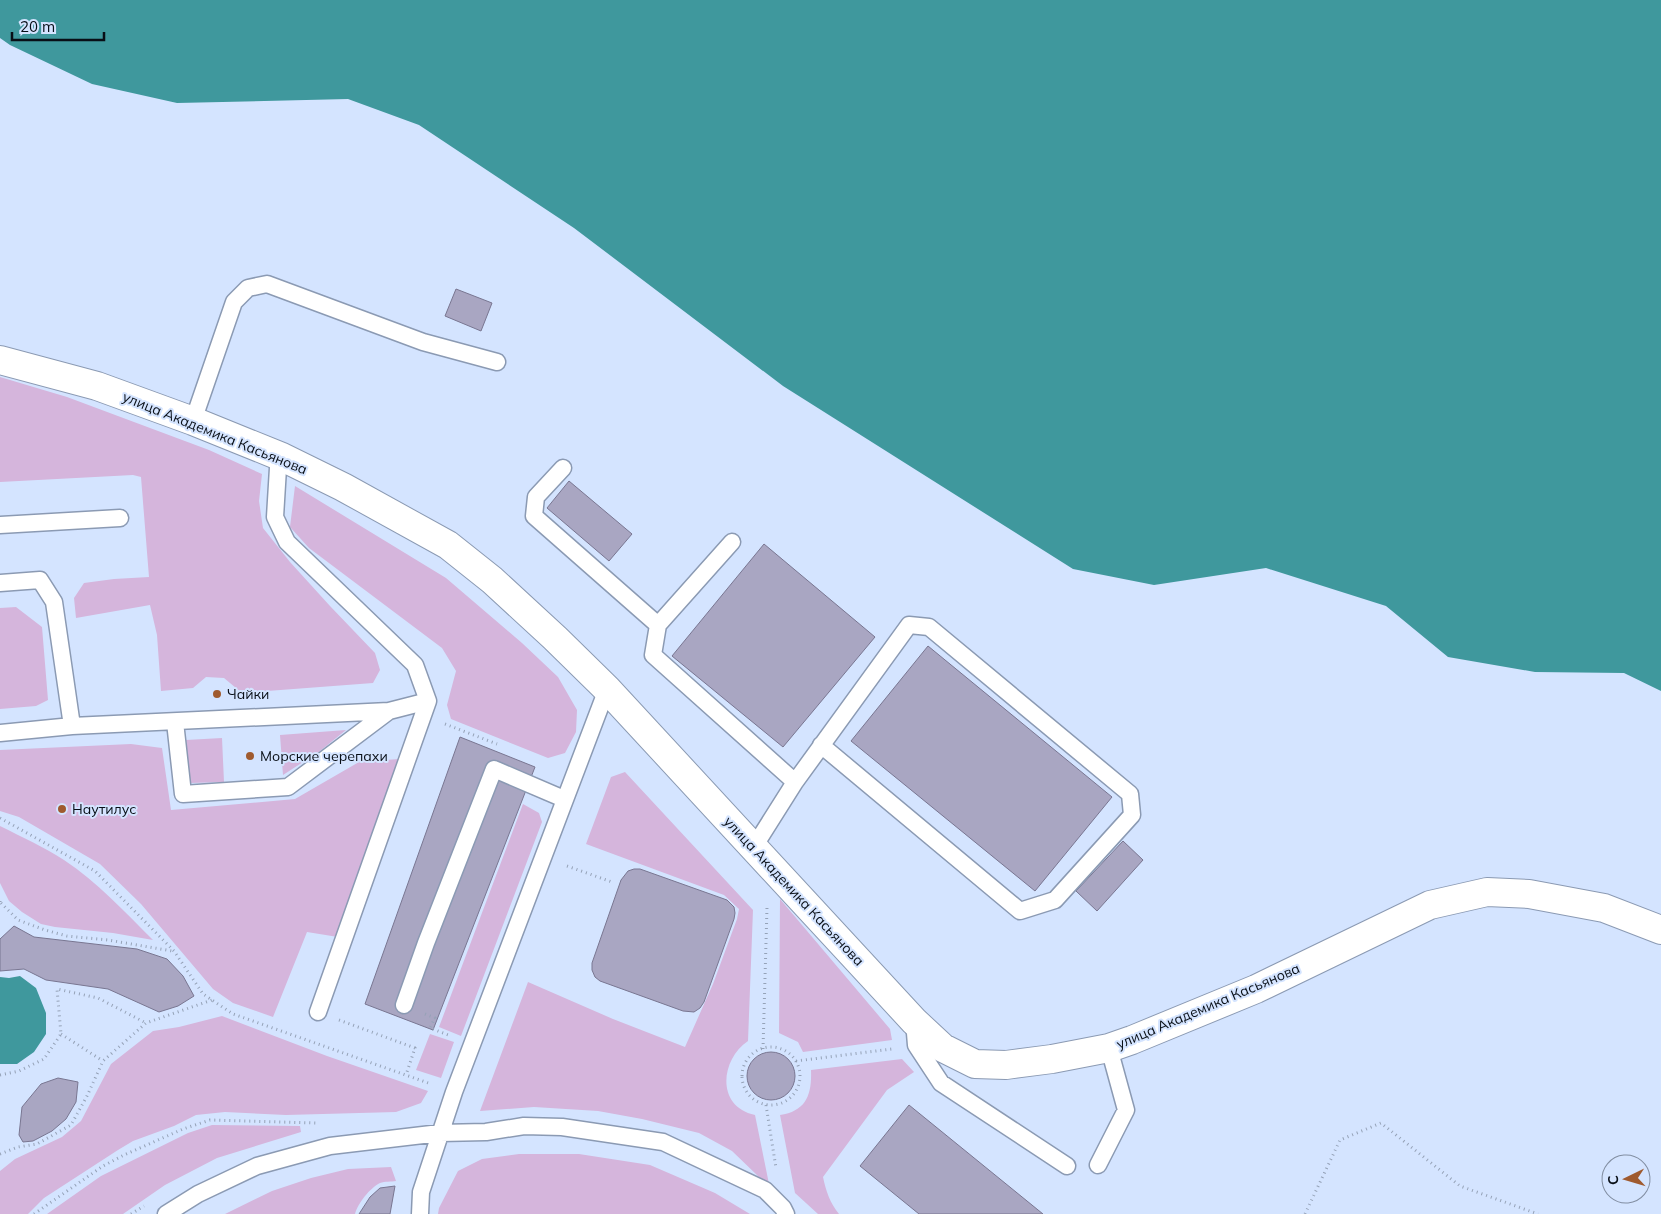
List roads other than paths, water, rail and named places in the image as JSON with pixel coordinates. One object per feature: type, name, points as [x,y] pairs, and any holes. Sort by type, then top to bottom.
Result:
[{"type":"street","name":"улица Академика Касьянова","points":[[0,360],[98,386],[193,421],[282,457],[343,487],[448,545],[499,586],[607,690],[761,855],[915,1033],[975,1064],[1006,1065],[1109,1048],[1256,990],[1430,905],[1487,892],[1529,894],[1604,908],[1661,930]]},
{"type":"lane","points":[[193,421],[234,302],[248,288],[267,284],[423,342],[497,362]]},
{"type":"lane","points":[[282,457],[278,468],[275,517],[287,542],[415,665],[428,700],[318,1012]]},
{"type":"lane","points":[[563,468],[536,498],[534,516],[658,625]]},
{"type":"lane","points":[[0,525],[120,518]]},
{"type":"lane","points":[[732,542],[658,625],[653,655],[794,782]]},
{"type":"lane","points":[[0,583],[40,580],[54,602],[72,726]]},
{"type":"lane","points":[[761,855],[794,782],[821,745],[909,625],[929,627],[1130,794],[1132,815],[1055,900],[1020,911],[821,745]]},
{"type":"lane","points":[[420,1214],[421,1192],[454,1092],[607,690]]},
{"type":"lane","points":[[0,733],[72,726],[389,711],[428,700]]},
{"type":"lane","points":[[175,722],[183,794],[190,794],[288,787],[389,711]]},
{"type":"lane","points":[[404,1005],[426,943],[494,769],[564,799]]},
{"type":"lane","points":[[915,1033],[941,1083],[1067,1166]]},
{"type":"lane","points":[[1098,1164],[1126,1110],[1109,1048]]},
{"type":"lane","points":[[166,1214],[198,1194],[257,1166],[330,1146],[440,1134],[486,1132],[524,1126],[562,1127],[663,1142],[766,1190],[784,1211]]},
{"type":"place","name":"Чайки","points":[[217,694]]},
{"type":"place","name":"Морские черепахи","points":[[250,756]]},
{"type":"place","name":"Наутилус","points":[[62,809]]}]
